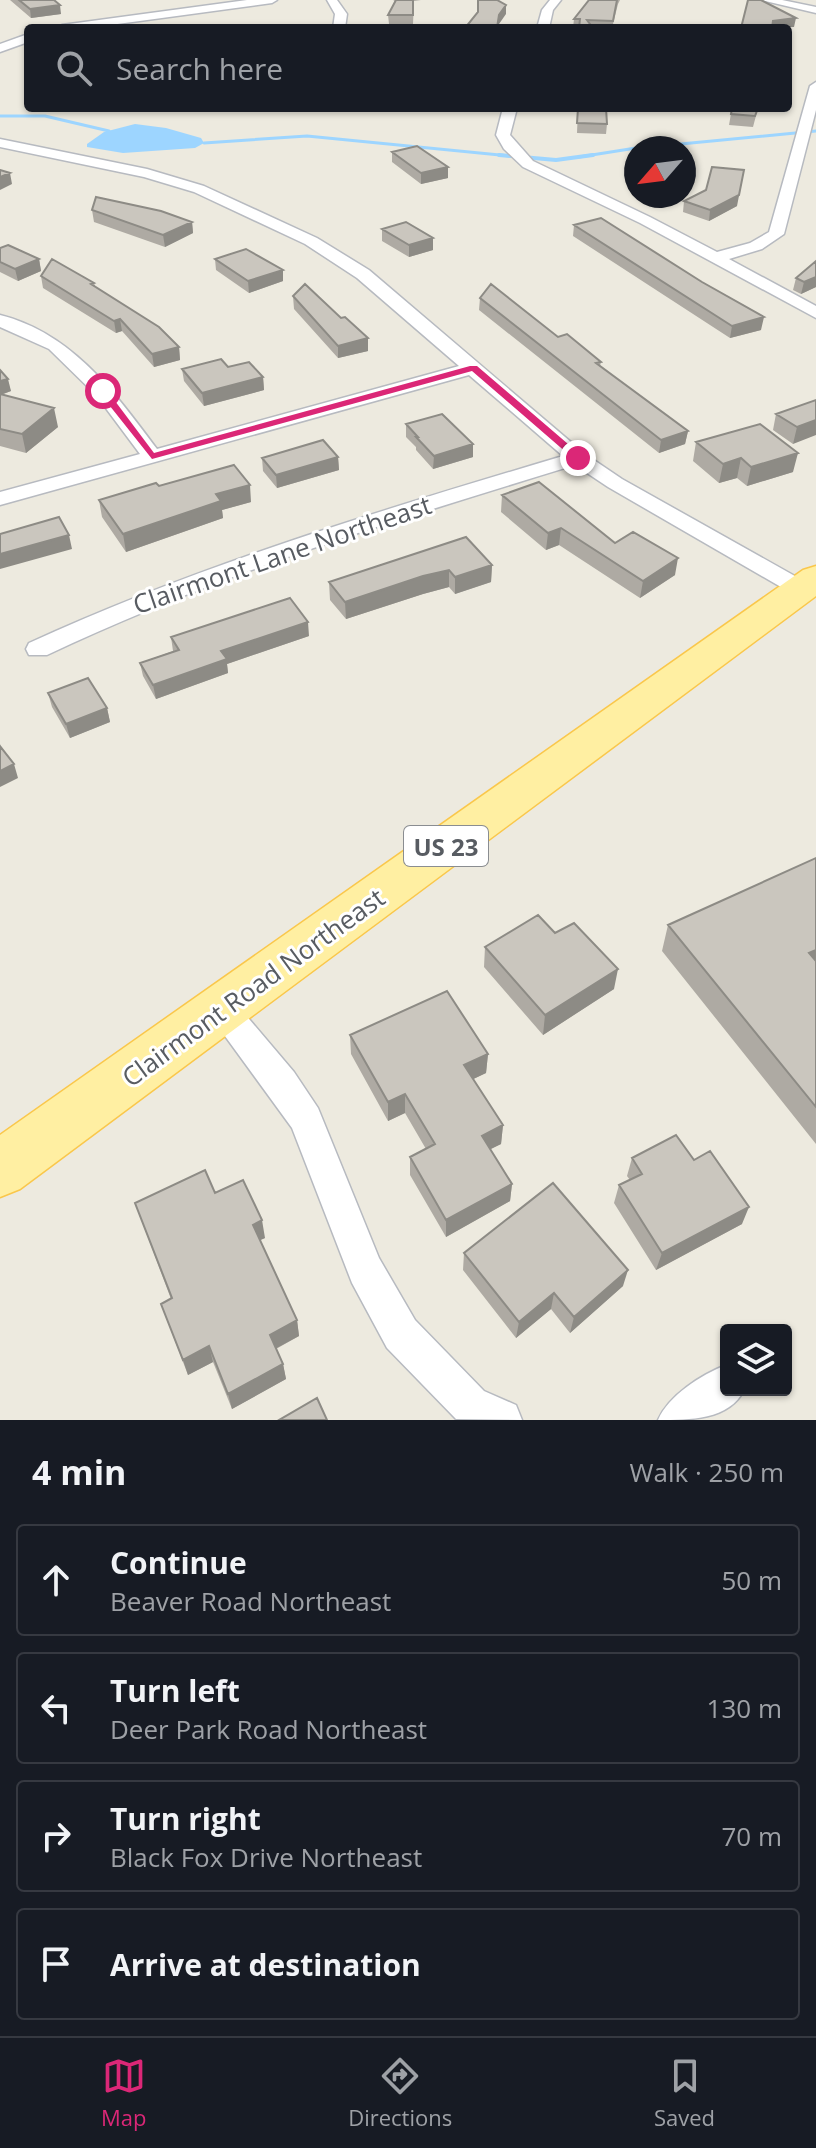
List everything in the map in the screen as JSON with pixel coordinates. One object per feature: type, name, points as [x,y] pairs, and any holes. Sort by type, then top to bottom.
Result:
[{"type":"main road","name":"Clairmont Road Northeast","points":[[0,1169],[808,584]]},
{"type":"street","points":[[92,24],[272,0]]},
{"type":"street","points":[[332,0],[341,14],[340,24]]},
{"type":"street","points":[[544,24],[548,10],[556,0]]},
{"type":"street","points":[[766,0],[816,10]]},
{"type":"street","points":[[0,48],[24,39]]},
{"type":"street","points":[[715,258],[756,246],[776,234],[816,86]]},
{"type":"street","points":[[509,112],[503,135],[509,146],[528,164],[589,192],[816,313]]},
{"type":"street","points":[[0,143],[147,173],[199,189],[311,241],[363,274],[578,458],[615,483],[808,584]]},
{"type":"street","points":[[0,320],[55,345],[103,391],[152,456]]},
{"type":"street","points":[[0,499],[473,368]]},
{"type":"street","name":"Clairmont Lane Northeast","points":[[38,649],[109,613],[333,530],[578,458]]},
{"type":"street","points":[[222,1010],[289,1091],[306,1119],[365,1270],[401,1334],[470,1405],[501,1420]]},
{"type":"street","points":[[679,1420],[720,1389]]},
{"type":"water","points":[[135,124],[166,128],[201,138],[204,143],[195,148],[123,153],[87,147],[104,132]]},
{"type":"building","points":[[19,0],[54,0],[60,5],[30,9]]},
{"type":"building","points":[[396,0],[413,0],[413,15],[388,15]]},
{"type":"building","points":[[478,0],[497,0],[506,5],[498,24],[468,24],[478,12]]},
{"type":"building","points":[[589,0],[617,0],[613,21],[587,20],[590,24],[579,24],[580,19],[574,19]]},
{"type":"building","points":[[748,0],[761,0],[796,18],[773,21],[773,24],[742,24]]},
{"type":"building","points":[[578,112],[606,112],[607,124],[577,123]]},
{"type":"building","points":[[731,112],[756,112],[755,116]]},
{"type":"building","points":[[417,146],[448,167],[421,173],[392,152]]},
{"type":"building","points":[[712,167],[744,170],[739,195],[710,210],[696,205],[696,195],[706,190]]},
{"type":"building","points":[[96,197],[161,211],[192,222],[163,235],[92,210]]},
{"type":"building","points":[[601,218],[764,317],[732,326],[574,225]]},
{"type":"building","points":[[406,222],[433,238],[409,245],[382,229]]},
{"type":"building","points":[[8,245],[39,259],[15,269],[0,262],[0,248]]},
{"type":"building","points":[[246,249],[283,270],[248,281],[215,259]]},
{"type":"building","points":[[52,259],[159,327],[179,347],[152,354],[120,319],[114,321],[41,276]]},
{"type":"building","points":[[816,261],[816,277],[804,282],[796,278]]},
{"type":"building","points":[[305,284],[368,338],[338,346],[293,296]]},
{"type":"building","points":[[491,284],[558,337],[567,334],[601,362],[596,363],[688,431],[661,440],[480,298]]},
{"type":"building","points":[[221,359],[228,367],[249,362],[263,377],[202,393],[182,369]]},
{"type":"building","points":[[0,370],[8,379],[0,381]]},
{"type":"building","points":[[0,394],[54,408],[22,434],[0,429]]},
{"type":"building","points":[[816,400],[816,420],[797,427],[776,414]]},
{"type":"building","points":[[442,414],[473,444],[434,456],[406,424]]},
{"type":"building","points":[[760,424],[798,453],[751,467],[741,458],[723,464],[696,442]]},
{"type":"building","points":[[323,440],[338,457],[276,475],[262,458]]},
{"type":"building","points":[[234,465],[250,485],[216,494],[221,501],[123,534],[99,500],[156,483],[159,486]]},
{"type":"building","points":[[539,482],[615,543],[633,532],[678,558],[643,581],[561,528],[548,533],[502,495]]},
{"type":"building","points":[[59,517],[69,535],[0,554],[0,534]]},
{"type":"building","points":[[466,537],[492,565],[455,577],[449,570],[423,576],[345,602],[329,582]]},
{"type":"building","points":[[290,598],[308,622],[221,651],[227,659],[153,685],[140,663],[179,650],[171,637]]},
{"type":"building","points":[[88,678],[107,708],[66,724],[48,693]]},
{"type":"building","points":[[0,746],[14,764],[0,771]]},
{"type":"building","points":[[816,858],[816,950],[809,953],[816,961],[816,1107],[668,925]]},
{"type":"building","points":[[538,915],[555,933],[574,923],[618,969],[545,1015],[485,947]]},
{"type":"building","points":[[447,991],[488,1054],[464,1065],[503,1125],[482,1136],[512,1184],[446,1220],[410,1157],[435,1144],[405,1094],[388,1102],[350,1035]]},
{"type":"building","points":[[676,1135],[694,1160],[710,1151],[749,1207],[662,1253],[619,1185],[642,1174],[632,1158]]},
{"type":"building","points":[[205,1170],[215,1193],[243,1180],[262,1220],[253,1225],[297,1320],[270,1335],[283,1364],[228,1394],[209,1346],[183,1360],[161,1304],[172,1298],[135,1203]]},
{"type":"building","points":[[553,1183],[628,1270],[574,1317],[554,1293],[519,1322],[464,1253]]},
{"type":"building","points":[[317,1398],[327,1420],[279,1420]]},
{"type":"waterway","points":[[0,116],[45,116],[109,131]]},
{"type":"waterway","points":[[696,143],[816,131]]},
{"type":"waterway","points":[[204,143],[307,136],[505,156]]},
{"type":"waterway","points":[[584,156],[624,150]]},
{"type":"waterway","points":[[499,155],[505,156]]},
{"type":"waterway","points":[[584,156],[593,155]]},
{"type":"waterway","points":[[505,156],[556,160],[584,156]]},
{"type":"waterway","points":[[505,156],[520,157]]},
{"type":"waterway","points":[[579,157],[584,156]]},
{"type":"route","points":[[103,391],[152,456],[473,368],[578,458]]}]
